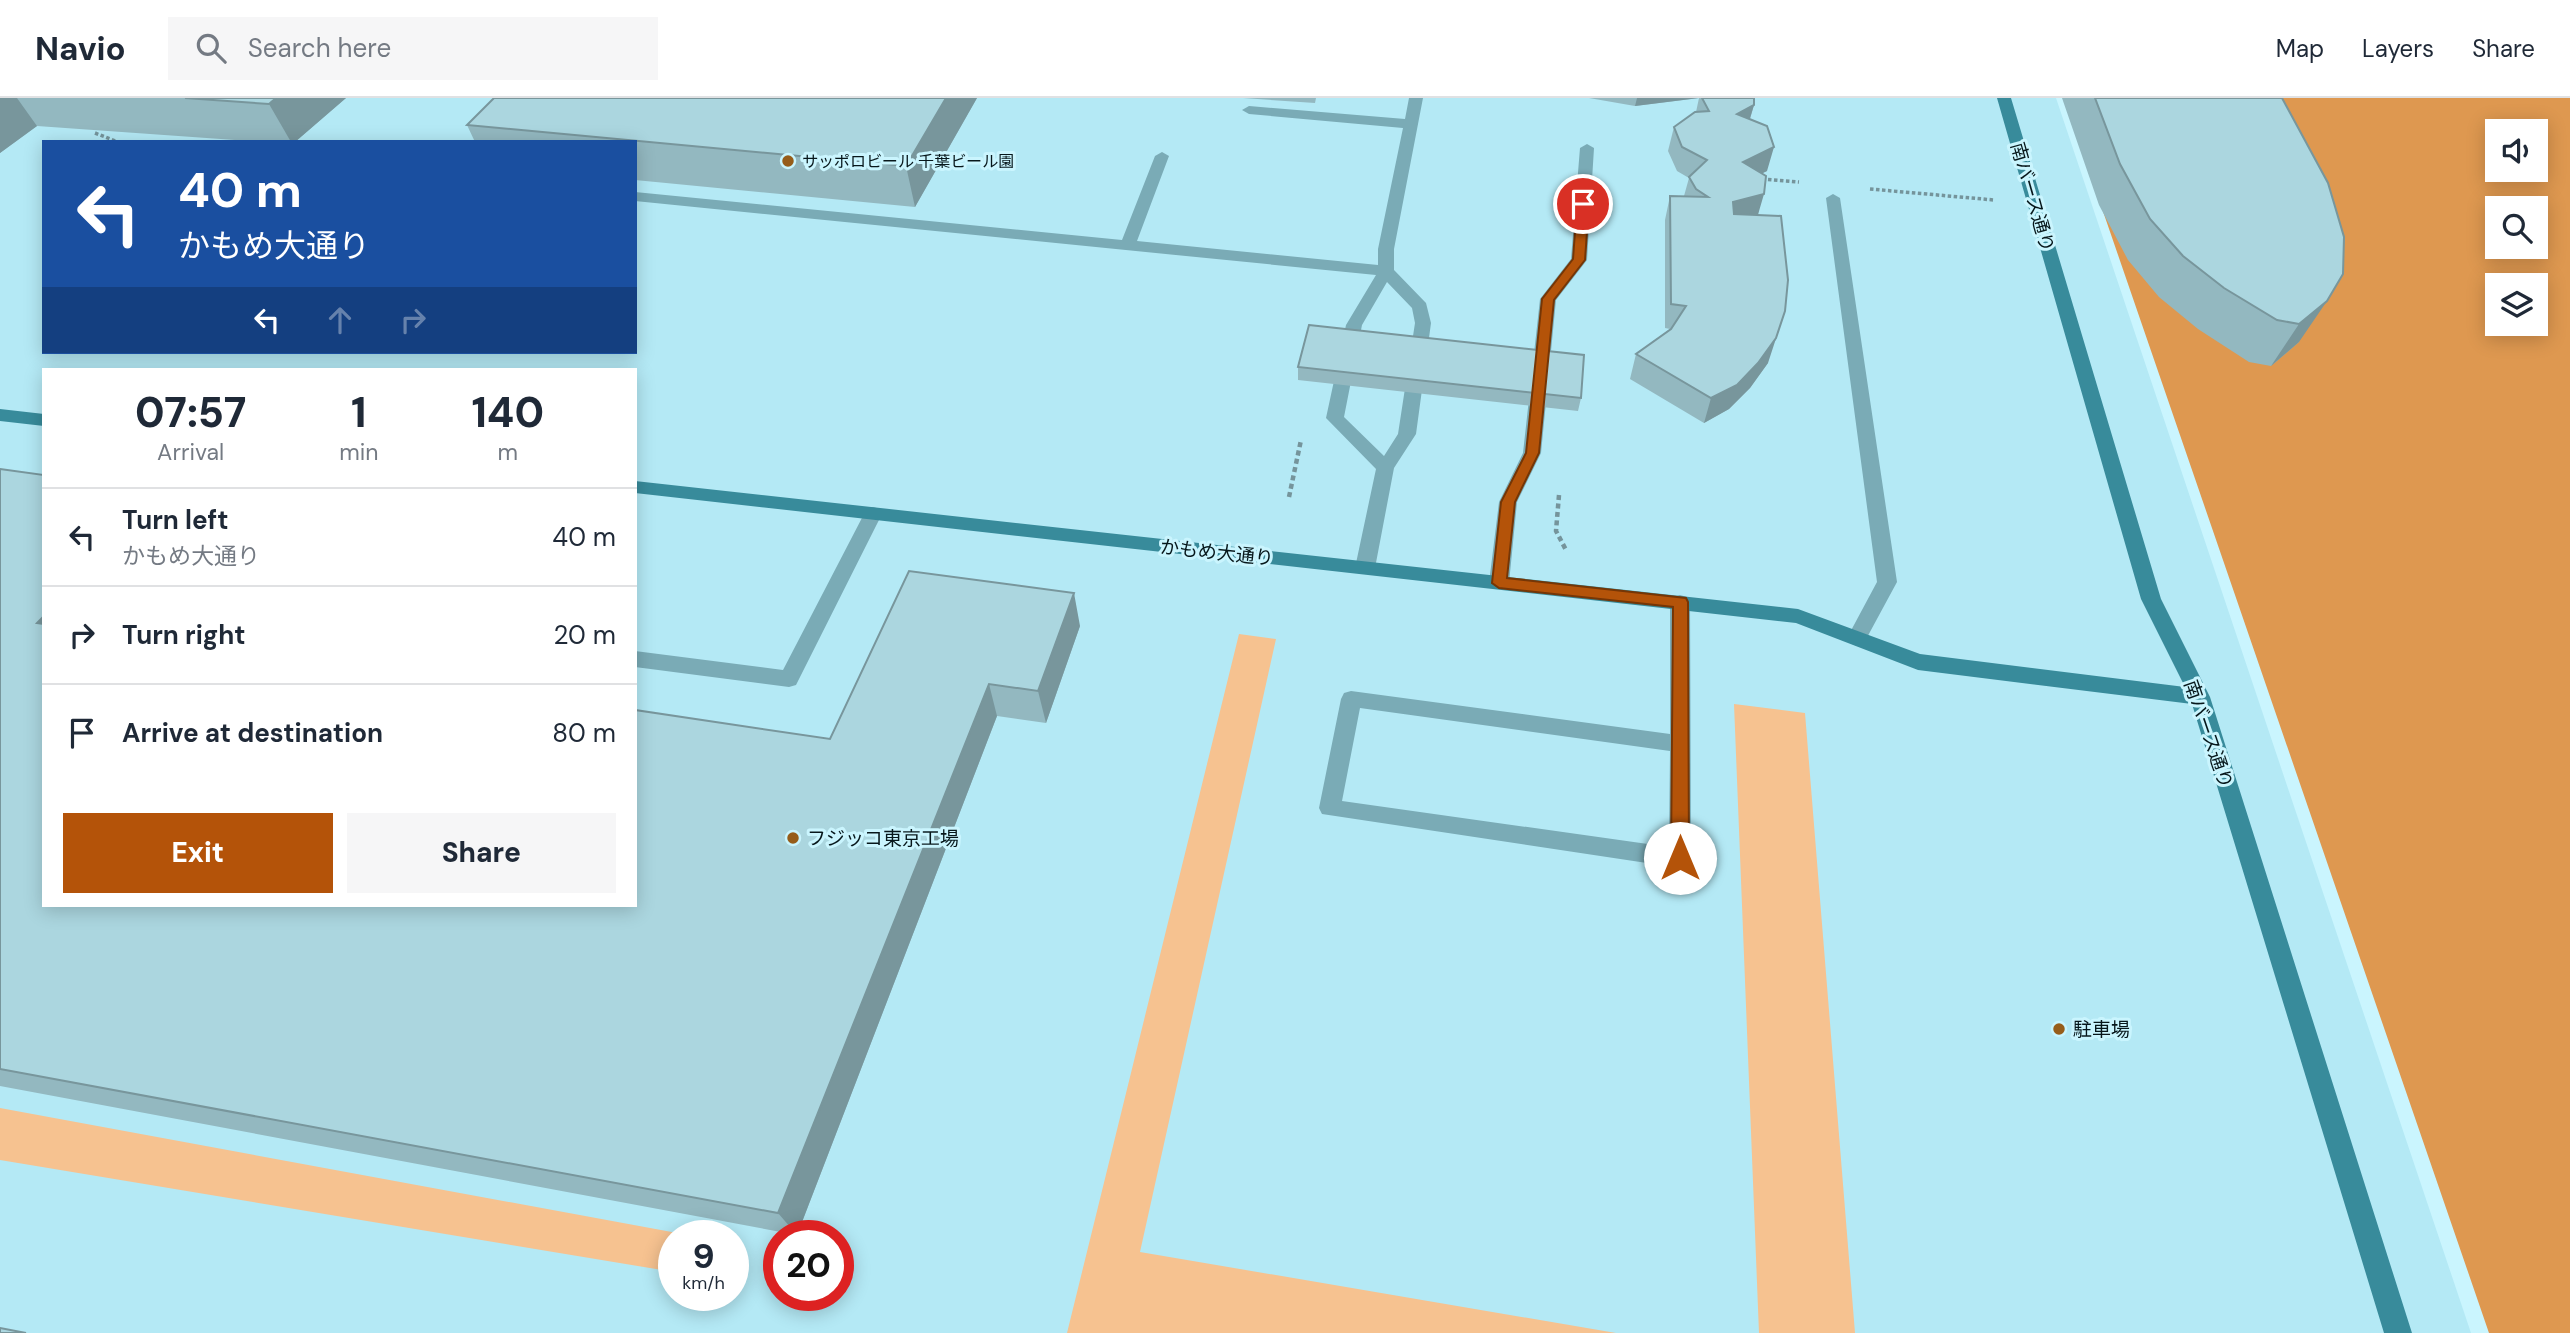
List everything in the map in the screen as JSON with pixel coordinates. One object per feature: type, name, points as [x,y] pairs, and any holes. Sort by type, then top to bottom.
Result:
[{"type":"street","name":"南バース通り","points":[[2004,98],[2151,600],[2200,697],[2398,1333]]},
{"type":"street","points":[[0,415],[42,420]]},
{"type":"street","name":"かもめ大通り","points":[[637,487],[1798,616],[1919,662],[2200,697]]},
{"type":"lane","points":[[1385,468],[1335,418],[1354,325],[1387,271],[1386,249],[1416,98]]},
{"type":"lane","points":[[1249,110],[1410,124]]},
{"type":"lane","points":[[1499,583],[1508,502],[1532,453],[1548,299],[1579,260],[1587,148]]},
{"type":"lane","points":[[1128,245],[1163,156]]},
{"type":"lane","points":[[637,196],[1387,271],[1420,307],[1423,323],[1407,434],[1385,468],[1365,568]]},
{"type":"lane","points":[[1833,198],[1887,582],[1857,638]]},
{"type":"lane","points":[[637,659],[789,679],[873,514]]},
{"type":"lane","points":[[1680,602],[1681,744],[1680,858],[1330,808],[1351,699],[1681,744]]},
{"type":"path","points":[[95,133],[113,140]]},
{"type":"path","points":[[1761,179],[1801,182]]},
{"type":"path","points":[[1867,188],[1998,200]]},
{"type":"path","points":[[1559,491],[1556,531],[1561,545],[1569,554]]},
{"type":"shaded area","points":[[0,98],[2056,98],[2471,1333],[0,1333]]},
{"type":"shaded area","points":[[2064,98],[2570,98],[2570,1333],[2489,1333]]},
{"type":"shaded area","points":[[1239,634],[1276,639],[1140,1252],[1616,1333],[1067,1333]]},
{"type":"shaded area","points":[[1734,704],[1805,713],[1855,1333],[1759,1333]]},
{"type":"shaded area","points":[[0,1108],[658,1229],[658,1269],[0,1160]]},
{"type":"building","points":[[185,98],[276,98],[269,104]]},
{"type":"building","points":[[494,98],[946,98],[906,166],[467,125]]},
{"type":"building","points":[[1702,98],[1754,98],[1754,105],[1737,114],[1767,126],[1774,147],[1743,162],[1766,176],[1764,194],[1733,202],[1734,214],[1781,216],[1788,280],[1785,311],[1776,338],[1758,363],[1737,385],[1711,398],[1636,354],[1671,329],[1686,306],[1671,304],[1670,196],[1708,197],[1696,189],[1689,177],[1707,160],[1682,147],[1674,127],[1695,112],[1709,111]]},
{"type":"building","points":[[2095,98],[2282,98],[2328,183],[2344,237],[2343,274],[2327,301],[2299,324],[2277,320],[2224,288],[2183,256],[2150,219],[2120,164]]},
{"type":"building","points":[[1309,325],[1584,355],[1581,398],[1298,367]]},
{"type":"building","name":"フジッコ東京工場","points":[[0,469],[42,475],[42,618],[37,623],[42,624],[42,907],[637,907],[637,710],[830,739],[909,571],[1074,593],[1038,691],[989,684],[778,1213],[0,1069]]},
{"type":"building","points":[[0,1328],[26,1333],[0,1333]]},
{"type":"place","name":"サッポロビール 千葉ビール園","points":[[788,161]]},
{"type":"place","name":"フジッコ東京工場","points":[[793,838]]},
{"type":"place","name":"駐車場","points":[[2059,1029]]},
{"type":"route","points":[[1583,204],[1579,260],[1548,299],[1532,453],[1508,502],[1499,583],[1680,602],[1680,858]]}]
